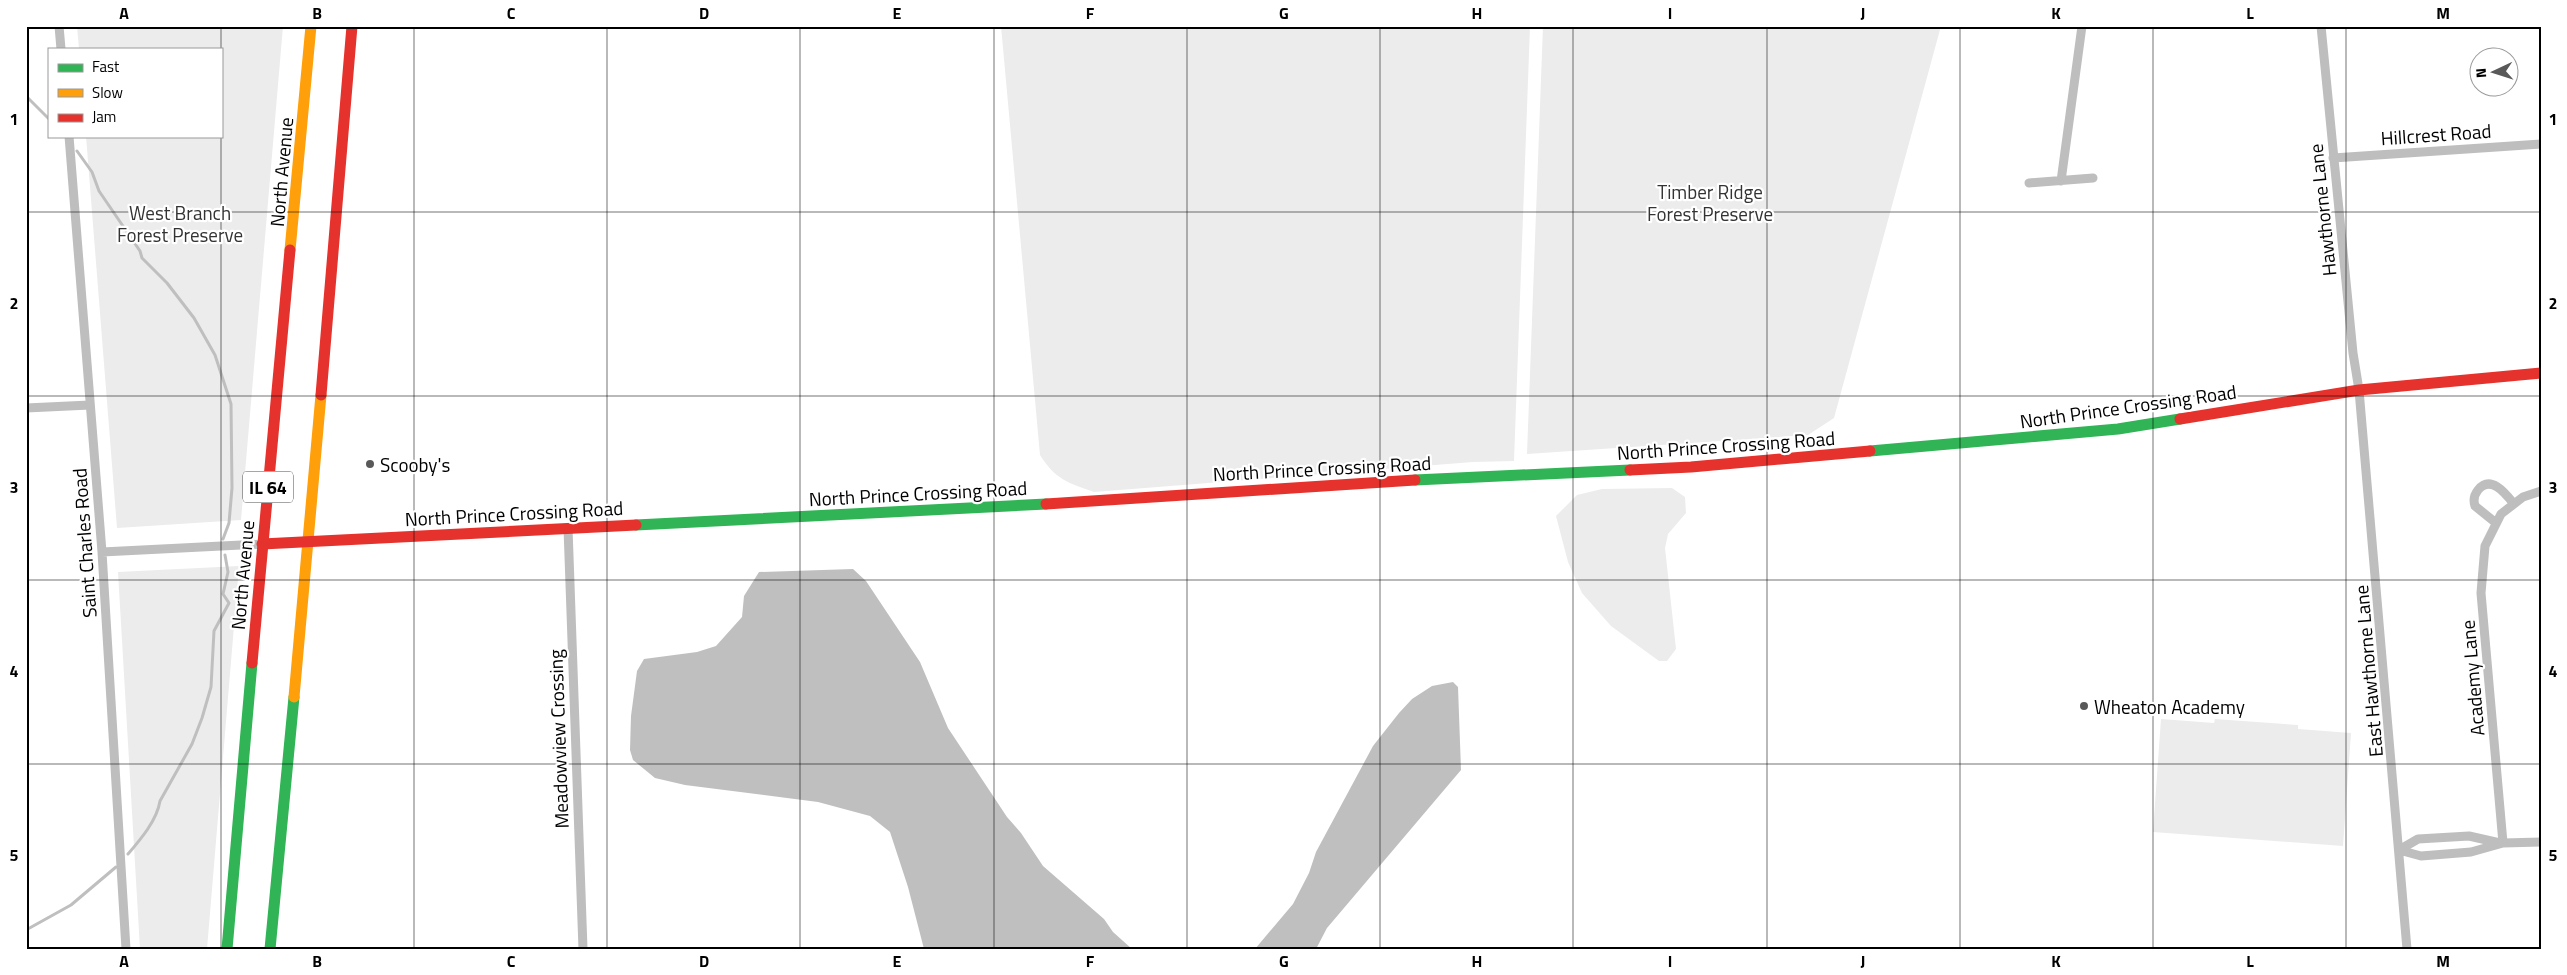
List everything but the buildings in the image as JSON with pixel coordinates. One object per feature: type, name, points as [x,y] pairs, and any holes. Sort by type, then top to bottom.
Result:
[{"type":"street","points":[[59,26],[61,48]]},
{"type":"street","name":"North Avenue","points":[[227,949],[262,544],[312,26]]},
{"type":"street","name":"IL 64","points":[[270,949],[309,542],[352,26]]},
{"type":"street","points":[[2061,181],[2082,26]]},
{"type":"street","name":"Hawthorne Lane","points":[[2320,26],[2352,353],[2359,390]]},
{"type":"street","name":"Saint Charles Road","points":[[68,138],[102,552],[126,949]]},
{"type":"street","name":"Hillcrest Road","points":[[2333,158],[2541,144]]},
{"type":"street","points":[[2029,183],[2093,178]]},
{"type":"street","name":"North Prince Crossing Road","points":[[102,552],[1040,504],[1341,484],[1719,464],[2118,429],[2359,390],[2541,373]]},
{"type":"street","name":"East Hawthorne Lane","points":[[2359,390],[2407,949]]},
{"type":"street","points":[[26,408],[90,405]]},
{"type":"street","points":[[2496,523],[2474,506],[2475,494],[2481,486],[2490,484],[2499,488],[2514,504],[2523,497],[2541,492]]},
{"type":"street","name":"Academy Lane","points":[[2503,843],[2481,593],[2485,546],[2501,514],[2514,504]]},
{"type":"street","name":"Meadowview Crossing","points":[[568,528],[583,949]]},
{"type":"street","points":[[2399,850],[2418,839],[2460,836],[2503,843],[2541,842]]},
{"type":"street","points":[[2399,850],[2421,856],[2470,852],[2503,843]]},
{"type":"green space","name":"West Branch Forest Preserve","points":[[77,26],[283,26],[241,520],[117,528],[86,138],[222,138],[222,48],[79,48]]},
{"type":"green space","points":[[1001,26],[1530,26],[1514,461],[1473,462],[1094,492],[1069,483],[1051,470],[1040,455]]},
{"type":"green space","name":"Timber Ridge Forest Preserve","points":[[1543,26],[1941,26],[1834,418],[1808,435],[1527,454]]},
{"type":"green space","points":[[1672,488],[1685,497],[1686,513],[1668,534],[1665,548],[1676,649],[1667,661],[1659,661],[1611,626],[1582,593],[1568,562],[1556,516],[1577,495],[1602,489]]},
{"type":"green space","points":[[239,566],[207,949],[140,949],[118,572]]},
{"type":"green space","points":[[2161,719],[2214,723],[2215,719],[2298,725],[2298,729],[2351,733],[2343,846],[2153,832]]},
{"type":"shaded area","points":[[853,569],[866,581],[920,662],[948,728],[1007,817],[1021,833],[1043,866],[1104,919],[1113,932],[1132,949],[924,949],[908,887],[890,832],[870,816],[818,802],[685,785],[655,778],[633,760],[630,750],[631,716],[637,671],[644,659],[697,652],[716,646],[742,617],[744,596],[759,572]]},
{"type":"shaded area","points":[[1453,682],[1458,687],[1461,770],[1327,928],[1316,949],[1255,949],[1293,904],[1309,873],[1316,852],[1373,746],[1412,699],[1432,686]]},
{"type":"waterway","points":[[26,96],[48,118]]},
{"type":"waterway","points":[[77,151],[92,172],[99,191],[140,251],[142,258],[167,283],[194,318],[215,355],[231,404],[232,488],[229,523],[223,539]]},
{"type":"waterway","points":[[128,854],[143,836],[156,815],[160,801],[192,744],[202,718],[211,687],[214,631],[229,603],[223,594],[228,572],[225,555]]},
{"type":"waterway","points":[[26,930],[71,905],[116,867]]},
{"type":"traffic: fast","points":[[1870,451],[2118,429],[2180,419]]},
{"type":"traffic: fast","points":[[1415,480],[1630,470]]},
{"type":"traffic: fast","points":[[636,525],[1046,504]]},
{"type":"traffic: fast","points":[[227,949],[252,663]]},
{"type":"traffic: fast","points":[[270,949],[294,697]]},
{"type":"traffic: slow","points":[[290,250],[311,26]]},
{"type":"traffic: slow","points":[[294,697],[321,395]]},
{"type":"traffic: jam","points":[[321,395],[352,26]]},
{"type":"traffic: jam","points":[[252,663],[290,250]]},
{"type":"traffic: jam","points":[[2180,419],[2359,390],[2541,373]]},
{"type":"traffic: jam","points":[[1630,470],[1691,467],[1870,451]]},
{"type":"traffic: jam","points":[[1046,504],[1415,480]]},
{"type":"traffic: jam","points":[[262,544],[636,525]]},
{"type":"place","name":"Scooby's","points":[[370,464]]},
{"type":"place","name":"Wheaton Academy","points":[[2084,706]]}]
